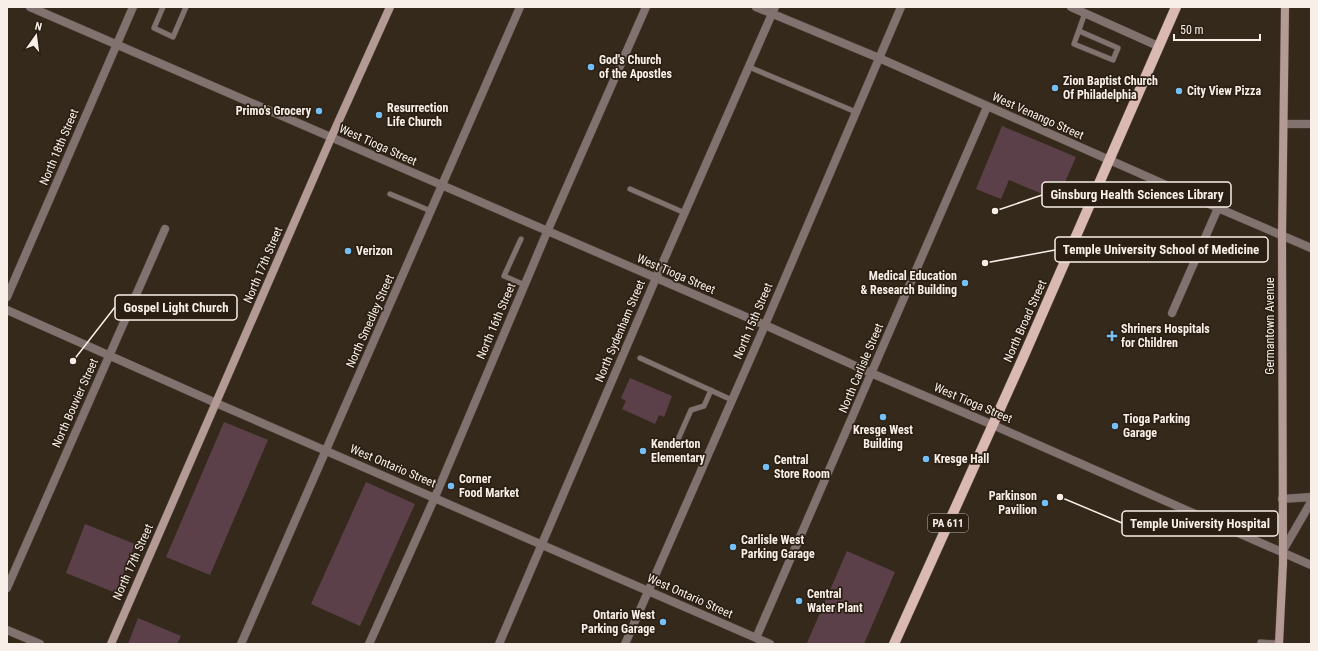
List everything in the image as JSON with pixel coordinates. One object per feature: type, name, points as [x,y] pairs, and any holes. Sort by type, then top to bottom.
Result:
[{"type":"main road","name":"North Broad Street","points":[[894,644],[993,425],[1176,7]]},
{"type":"street","name":"West Tioga Street","points":[[30,7],[547,232],[765,325],[871,373],[1311,565]]},
{"type":"street","name":"North 18th Street","points":[[7,297],[133,7]]},
{"type":"street","name":"North 17th Street","points":[[111,644],[331,138],[390,7]]},
{"type":"street","name":"North Smedley Street","points":[[241,644],[520,7]]},
{"type":"street","name":"North 16th Street","points":[[370,644],[435,497],[524,285],[646,7]]},
{"type":"street","name":"West Venango Street","points":[[756,7],[773,10],[987,107],[1311,248]]},
{"type":"street","name":"North 15th Street","points":[[625,644],[902,7]]},
{"type":"street","points":[[1071,7],[1158,46]]},
{"type":"street","name":"Germantown Avenue","points":[[1279,644],[1282,552],[1282,235],[1285,7]]},
{"type":"street","name":"North Sydenham Street","points":[[499,644],[773,10]]},
{"type":"street","name":"North Carlisle Street","points":[[756,638],[987,107]]},
{"type":"street","points":[[1284,124],[1311,124]]},
{"type":"street","points":[[1172,313],[1218,208]]},
{"type":"street","name":"North Bouvier Street","points":[[7,588],[165,228]]},
{"type":"street","name":"West Ontario Street","points":[[7,310],[216,403],[770,644]]},
{"type":"street","points":[[1282,499],[1311,498]]},
{"type":"street","points":[[1282,552],[1311,502]]},
{"type":"street","points":[[7,630],[40,644]]},
{"type":"lane","points":[[163,7],[154,28],[173,37],[186,7]]},
{"type":"lane","points":[[1079,31],[1118,48],[1113,60],[1074,44],[1085,13]]},
{"type":"lane","points":[[749,67],[856,112]]},
{"type":"lane","points":[[630,189],[685,213]]},
{"type":"lane","points":[[390,194],[431,211]]},
{"type":"lane","points":[[521,239],[504,276],[524,285]]},
{"type":"lane","points":[[640,358],[732,400]]},
{"type":"lane","points":[[676,444],[691,410],[704,406],[711,390]]},
{"type":"lane","points":[[1260,642],[1279,644]]},
{"type":"shaded area","points":[[1002,126],[1076,157],[1057,200],[1009,180],[1001,199],[976,189]]},
{"type":"shaded area","points":[[630,378],[672,396],[664,417],[659,415],[655,424],[622,409],[626,401],[621,398]]},
{"type":"shaded area","points":[[224,422],[268,440],[210,575],[166,557]]},
{"type":"shaded area","points":[[366,482],[415,504],[360,626],[311,604]]},
{"type":"shaded area","points":[[85,524],[135,544],[116,593],[66,573]]},
{"type":"shaded area","points":[[847,551],[895,572],[864,644],[809,644],[807,643]]},
{"type":"shaded area","points":[[138,618],[181,636],[177,644],[128,644]]},
{"type":"place","name":"God's Church of the Apostles","points":[[591,67]]},
{"type":"place","name":"Zion Baptist Church Of Philadelphia","points":[[1055,88]]},
{"type":"place","name":"City View Pizza","points":[[1179,91]]},
{"type":"place","name":"Primo's Grocery","points":[[319,111]]},
{"type":"place","name":"Resurrection Life Church","points":[[379,115]]},
{"type":"place","name":"Ginsburg Health Sciences Library","points":[[995,211]]},
{"type":"place","name":"Verizon","points":[[348,251]]},
{"type":"place","name":"Temple University School of Medicine","points":[[985,263]]},
{"type":"place","name":"Medical Education & Research Building","points":[[965,283]]},
{"type":"place","name":"Shriners Hospitals for Children","points":[[1112,336]]},
{"type":"place","name":"Gospel Light Church","points":[[73,361]]},
{"type":"place","name":"Kresge West Building","points":[[883,417]]},
{"type":"place","name":"Tioga Parking Garage","points":[[1115,426]]},
{"type":"place","name":"Kenderton Elementary","points":[[643,451]]},
{"type":"place","name":"Kresge Hall","points":[[926,459]]},
{"type":"place","name":"Central Store Room","points":[[766,467]]},
{"type":"place","name":"Corner Food Market","points":[[451,486]]},
{"type":"place","name":"Temple University Hospital","points":[[1060,497]]},
{"type":"place","name":"Parkinson Pavilion","points":[[1045,503]]},
{"type":"place","name":"Carlisle West Parking Garage","points":[[733,547]]},
{"type":"place","name":"Central Water Plant","points":[[799,601]]},
{"type":"place","name":"Ontario West Parking Garage","points":[[663,622]]}]
